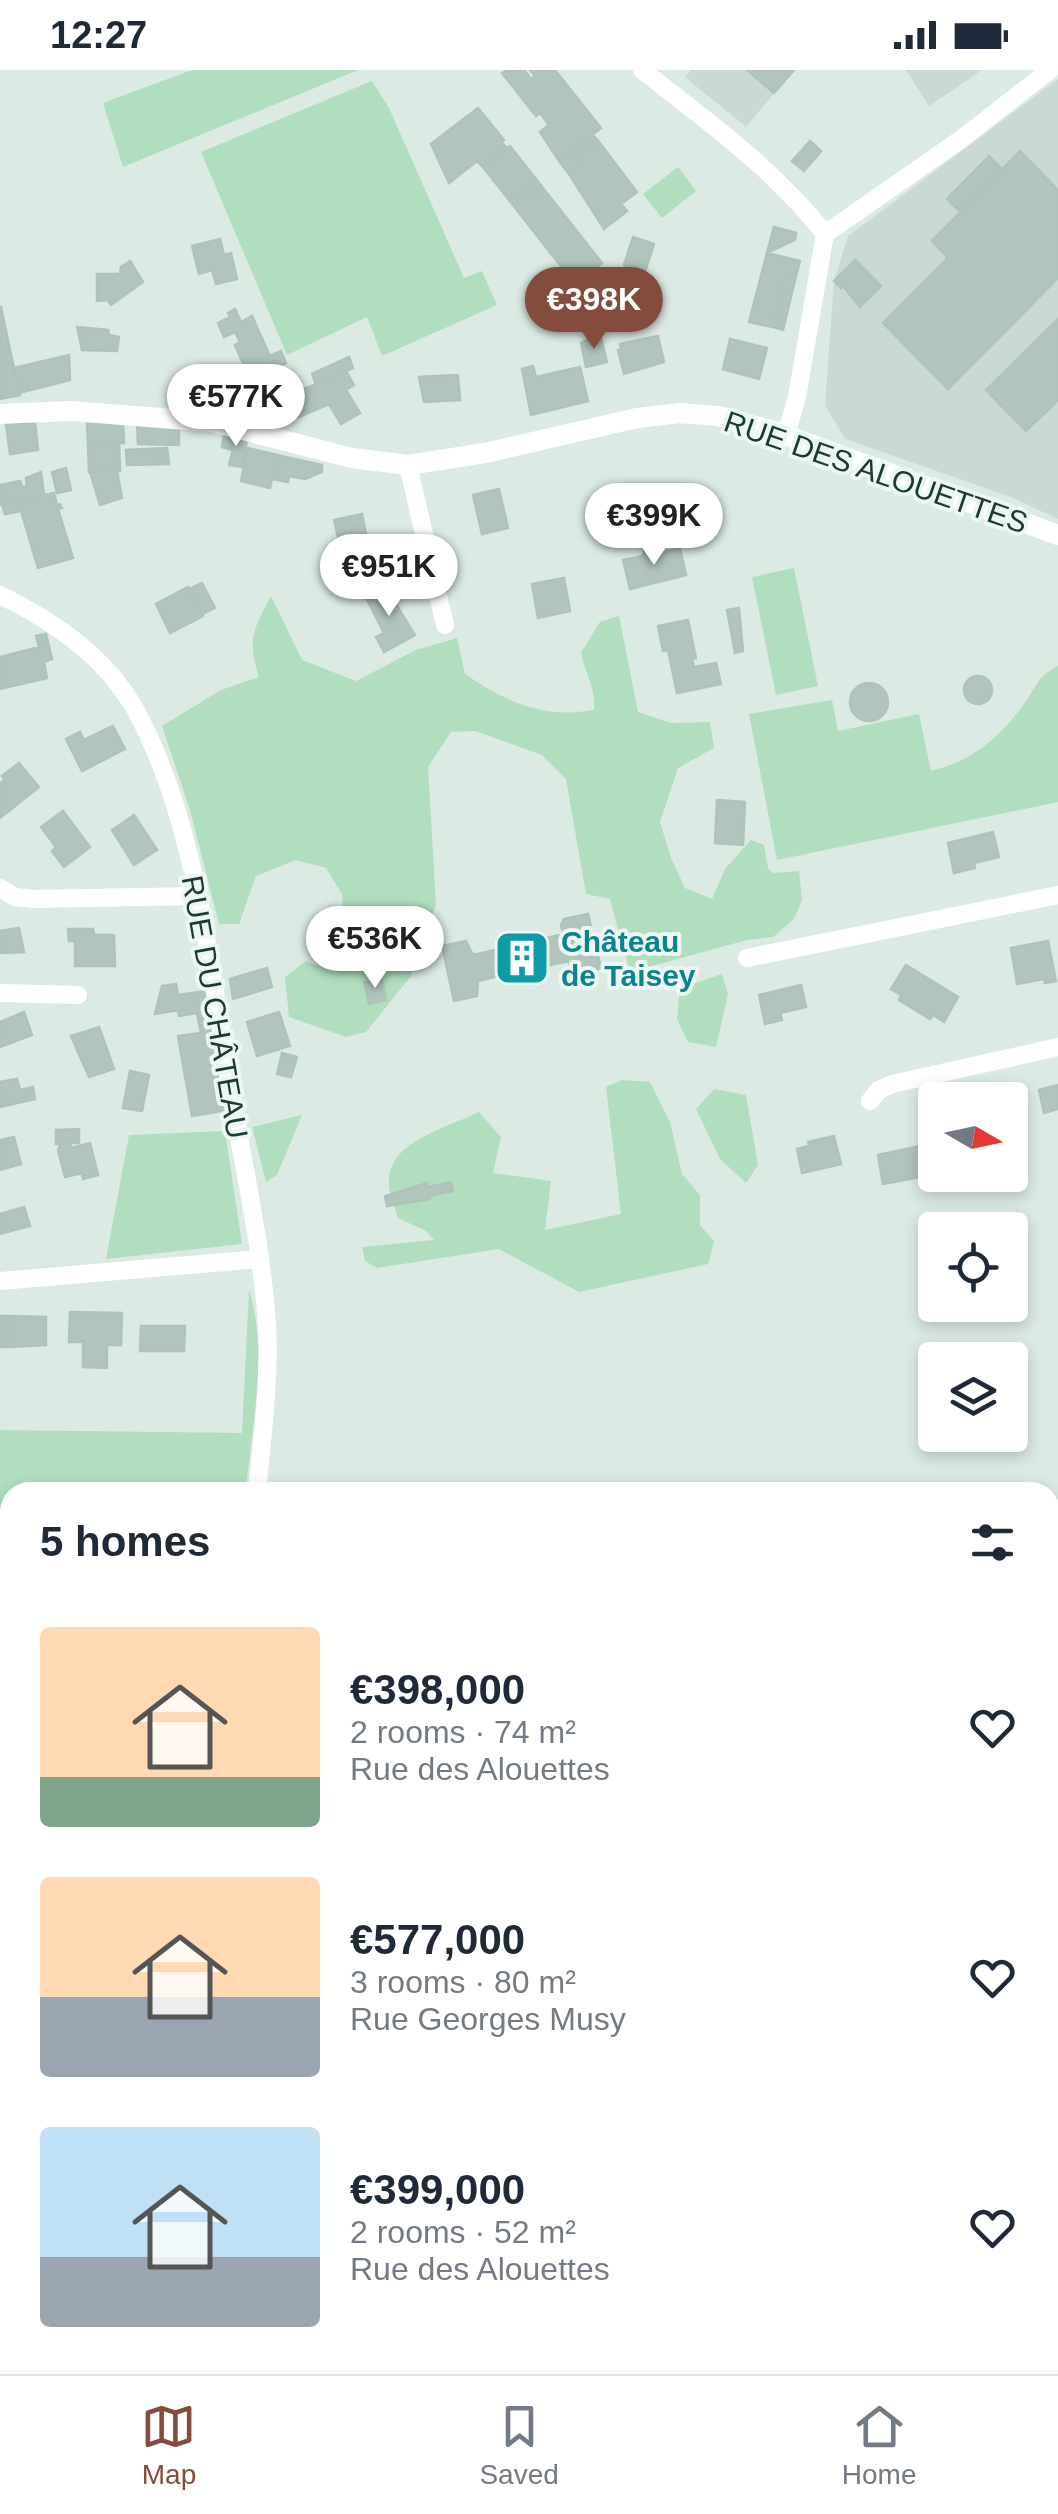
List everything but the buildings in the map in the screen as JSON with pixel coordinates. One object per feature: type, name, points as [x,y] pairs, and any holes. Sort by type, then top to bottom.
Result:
[{"type":"street","points":[[642,70],[748,153],[825,234]]},
{"type":"street","points":[[786,435],[797,397],[825,234],[946,150],[1050,70]]},
{"type":"street","name":"RUE DES ALOUETTES","points":[[0,414],[70,411],[212,422],[352,458],[408,465],[516,446],[637,418],[680,413],[718,416],[786,435],[1058,535]]},
{"type":"street","points":[[408,465],[445,625]]},
{"type":"street","name":"RUE DU CHÂTEAU","points":[[0,595],[86,648],[135,708],[158,756],[198,896],[260,1259],[267,1362],[258,1482]]},
{"type":"street","points":[[0,888],[15,897],[34,899],[198,896]]},
{"type":"street","points":[[747,958],[1058,895]]},
{"type":"street","points":[[0,993],[78,994]]},
{"type":"street","points":[[870,1101],[879,1090],[892,1084],[1058,1047]]},
{"type":"street","points":[[0,1281],[260,1259]]},
{"type":"shaded area","points":[[691,70],[794,70],[746,127],[685,77]]},
{"type":"shaded area","points":[[906,70],[982,70],[929,106]]},
{"type":"shaded area","points":[[1058,79],[1058,519],[1011,497],[845,439],[825,405],[834,281],[848,236]]},
{"type":"green space","points":[[192,70],[358,70],[123,167],[103,103]]},
{"type":"green space","points":[[372,81],[389,108],[464,278],[482,271],[497,305],[382,356],[367,317],[287,355],[201,152]]},
{"type":"green space","points":[[678,167],[696,191],[662,218],[643,194]]},
{"type":"green space","points":[[794,568],[818,686],[776,695],[752,577]]},
{"type":"green space","points":[[271,596],[302,660],[356,681],[416,650],[457,638],[465,674],[510,700],[558,712],[594,710],[581,653],[600,622],[619,616],[638,712],[671,723],[710,722],[714,748],[678,768],[660,822],[685,888],[712,899],[725,869],[751,840],[764,845],[768,868],[773,873],[799,871],[802,900],[794,919],[773,937],[747,940],[630,972],[610,899],[586,894],[566,779],[542,755],[475,731],[451,732],[428,767],[436,904],[411,976],[366,1032],[346,1037],[289,1017],[285,977],[306,961],[330,971],[345,947],[342,894],[326,868],[296,860],[256,876],[239,924],[219,924],[190,810],[162,726],[221,690],[259,677],[253,653],[254,635]]},
{"type":"green space","points":[[1058,666],[1058,802],[777,860],[749,714],[832,700],[838,731],[919,714],[931,771],[973,754],[996,736],[1017,714],[1042,677]]},
{"type":"green space","points":[[722,974],[728,994],[716,1047],[688,1042],[677,1019],[680,988]]},
{"type":"green space","points":[[622,1080],[650,1082],[670,1122],[682,1174],[700,1195],[700,1225],[714,1241],[708,1264],[579,1292],[499,1249],[377,1268],[365,1261],[362,1247],[434,1240],[426,1231],[398,1218],[389,1185],[392,1166],[410,1145],[479,1112],[501,1137],[493,1173],[551,1181],[545,1230],[621,1214],[606,1087]]},
{"type":"green space","points":[[714,1089],[746,1095],[758,1165],[746,1183],[720,1159],[696,1109]]},
{"type":"green space","points":[[302,1115],[277,1175],[266,1182],[252,1127]]},
{"type":"green space","points":[[225,1131],[242,1244],[106,1259],[129,1135]]},
{"type":"green space","points":[[249,1290],[258,1339],[258,1365],[247,1482],[0,1482],[0,1430],[242,1433]]},
{"type":"place","name":"Château de Taisey","points":[[522,958]]}]
